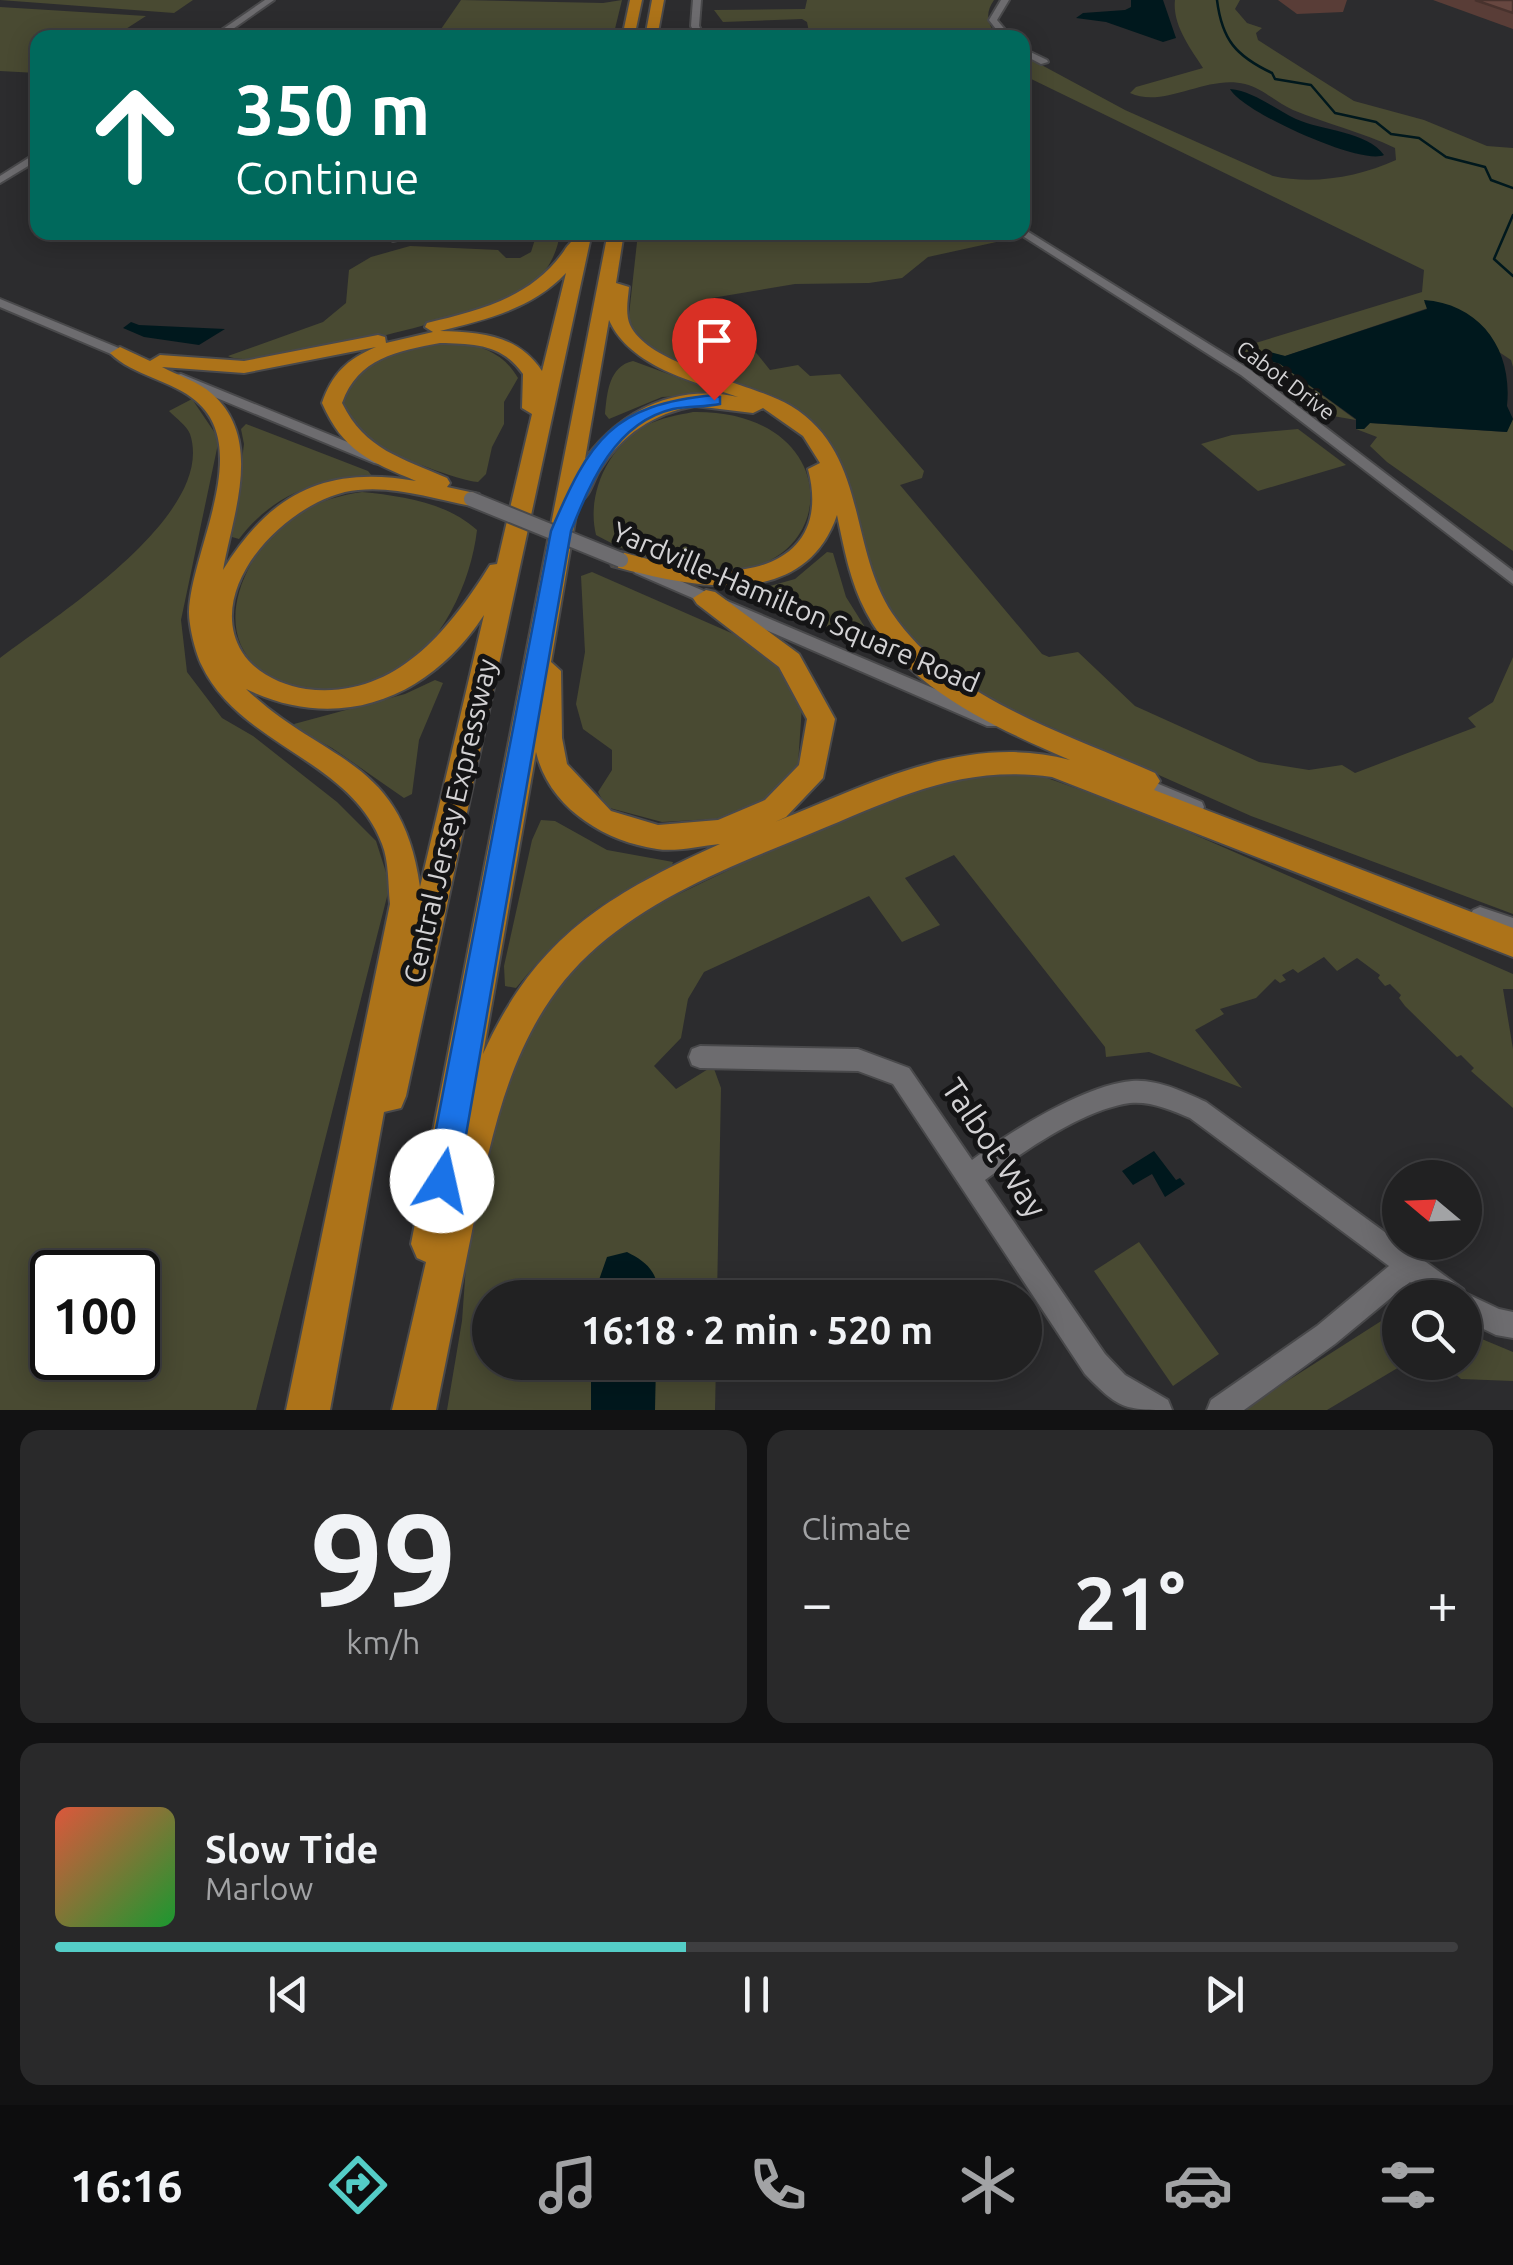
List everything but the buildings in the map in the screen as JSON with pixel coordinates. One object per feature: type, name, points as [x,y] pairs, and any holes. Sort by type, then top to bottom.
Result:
[{"type":"highway","points":[[630,30],[636,0]]},
{"type":"highway","points":[[653,30],[658,0]]},
{"type":"highway","points":[[118,352],[200,369],[234,370],[397,336],[492,312],[534,294],[567,261],[578,240]]},
{"type":"highway","name":"Central Jersey Expressway","points":[[318,1410],[580,240]]},
{"type":"highway","name":"Central Jersey Expressway","points":[[400,1410],[561,531],[618,240]]},
{"type":"highway","points":[[620,240],[618,314],[622,330],[636,345],[659,359],[782,409],[820,442],[837,470],[870,597],[906,650],[974,700],[1256,832]]},
{"type":"highway","points":[[471,499],[367,448],[346,433],[333,404],[336,385],[348,370],[380,350],[438,337],[482,340],[516,353],[530,366],[534,382],[524,497]]},
{"type":"highway","points":[[118,352],[204,397],[229,432],[232,460],[202,614],[204,639],[217,674],[242,703],[370,793],[386,812],[403,854],[406,904],[308,1410]]},
{"type":"highway","points":[[561,531],[584,478],[616,432],[638,416],[669,405],[714,400],[758,409],[797,436],[816,462],[825,492],[823,523],[812,545],[788,564],[756,576],[722,580],[620,560]]},
{"type":"highway","points":[[471,499],[389,483],[355,483],[306,497],[279,513],[240,560],[224,596],[222,630],[234,663],[260,689],[293,700],[334,701],[392,686],[426,665],[448,643],[511,553]]},
{"type":"highway","points":[[548,604],[549,742],[557,774],[582,806],[601,818],[646,834],[696,837],[741,828],[782,806],[811,775],[824,740],[818,699],[794,664],[749,622],[706,598]]},
{"type":"highway","points":[[414,1410],[474,1129],[492,1073],[522,1012],[562,958],[612,917],[687,876],[802,824],[964,762],[1038,762],[1090,778],[1513,943]]},
{"type":"street","points":[[226,30],[270,0]]},
{"type":"street","points":[[697,0],[698,30]]},
{"type":"street","points":[[1003,30],[993,16],[1005,0]]},
{"type":"street","points":[[1030,54],[1044,62]]},
{"type":"street","points":[[0,180],[30,160]]},
{"type":"street","name":"Cabot Drive","points":[[1030,236],[1245,372],[1513,579]]},
{"type":"street","name":"Yardville-Hamilton Square Road","points":[[0,303],[620,560],[1513,943]]},
{"type":"street","points":[[1364,877],[1513,928]]},
{"type":"street","name":"Talbot Way","points":[[700,1058],[858,1060],[901,1076],[1095,1364],[1115,1386],[1158,1410]]},
{"type":"street","points":[[970,1176],[996,1156],[1107,1098],[1130,1092],[1166,1095],[1198,1110],[1429,1280]]},
{"type":"street","points":[[1221,1410],[1326,1335],[1410,1266]]},
{"type":"street","points":[[1482,1315],[1513,1325]]},
{"type":"green space","points":[[0,0],[193,0],[174,13]]},
{"type":"green space","points":[[461,0],[622,0],[615,30],[440,30]]},
{"type":"green space","points":[[807,0],[994,0],[988,19],[993,30],[809,30],[802,19],[723,22],[714,10],[805,9]]},
{"type":"green space","points":[[1175,0],[1240,0],[1235,9],[1247,23],[1262,28],[1256,33],[1258,40],[1354,101],[1424,120],[1487,146],[1513,148],[1513,367],[1511,360],[1424,302],[1428,308],[1285,356],[1270,353],[1264,359],[1280,364],[1356,420],[1327,415],[1236,349],[1422,292],[1424,270],[1030,78],[1030,59],[1125,110],[1273,176],[1304,180],[1336,178],[1396,160],[1395,148],[1293,110],[1245,84],[1216,83],[1157,97],[1130,93],[1136,87],[1203,68],[1179,27]]},
{"type":"green space","points":[[0,7],[146,16],[124,30],[30,30],[30,73],[0,71]]},
{"type":"green space","points":[[535,240],[558,240],[545,271],[526,290],[506,300],[376,338],[281,356],[228,356],[323,322],[346,303],[349,270],[371,257],[410,246],[498,250],[506,258],[520,258],[531,252]]},
{"type":"green space","points":[[637,240],[1005,240],[928,257],[902,278],[869,283],[795,284],[712,298],[770,370],[798,365],[810,376],[840,374],[924,471],[922,478],[900,485],[1042,654],[1049,657],[1078,652],[1135,706],[1259,762],[1309,770],[1342,765],[1355,773],[1476,727],[1468,718],[1493,702],[1513,657],[1513,914],[1251,816],[979,695],[930,665],[893,618],[877,586],[840,459],[824,436],[798,412],[763,392],[656,352],[628,324]]},
{"type":"green space","points":[[460,342],[494,353],[518,378],[504,402],[504,424],[492,447],[486,474],[478,482],[417,464],[369,442],[353,425],[343,400],[342,386],[384,358],[424,346]]},
{"type":"green space","points":[[633,361],[723,394],[662,397],[609,419],[605,414],[614,374]]},
{"type":"green space","points":[[192,399],[219,439],[181,620],[187,672],[222,718],[253,736],[337,802],[376,841],[390,885],[256,1410],[0,1410],[0,658],[91,590],[156,530],[179,497],[192,465],[190,434],[169,411]]},
{"type":"green space","points":[[693,412],[754,422],[792,448],[809,484],[806,521],[782,553],[739,571],[676,567],[596,535],[597,488],[621,445],[647,425]]},
{"type":"green space","points":[[1513,419],[1513,551],[1387,462],[1370,446],[1377,437],[1356,429],[1364,429],[1370,423],[1506,432]]},
{"type":"green space","points":[[246,424],[368,471],[372,476],[325,483],[288,496],[256,519],[239,539],[232,537],[244,444],[241,429]]},
{"type":"green space","points":[[1298,429],[1346,465],[1258,491],[1201,444],[1232,435]]},
{"type":"green space","points":[[362,492],[437,507],[477,530],[460,592],[439,631],[392,675],[340,689],[310,689],[285,683],[264,672],[248,657],[238,638],[235,616],[240,590],[262,547],[285,523],[312,506]]},
{"type":"green space","points":[[827,552],[833,553],[846,597],[878,648],[872,651],[749,597],[749,592],[795,579]]},
{"type":"green space","points":[[592,572],[745,639],[777,663],[802,706],[798,764],[776,796],[730,818],[662,822],[606,807],[598,792],[612,770],[612,750],[583,729],[576,704],[585,652],[581,576]]},
{"type":"green space","points":[[435,680],[443,683],[419,740],[412,794],[404,798],[332,748],[296,729],[294,724],[405,694]]},
{"type":"green space","points":[[974,771],[1030,772],[1138,810],[1513,974],[1513,989],[1503,989],[1513,1049],[1513,1108],[1405,1006],[1390,984],[1385,986],[1378,978],[1380,975],[1357,958],[1337,971],[1324,957],[1298,973],[1293,969],[1282,975],[1286,980],[1280,983],[1275,979],[1256,998],[1220,1009],[1224,1014],[1195,1030],[1242,1088],[1149,1052],[1106,1057],[1105,1047],[954,855],[905,878],[940,925],[902,942],[869,896],[704,972],[688,999],[681,1038],[654,1066],[676,1089],[713,1066],[721,1088],[717,1280],[472,1280],[472,1380],[716,1380],[715,1410],[447,1410],[462,1321],[475,1139],[521,1024],[606,929],[822,825]]},
{"type":"green space","points":[[541,820],[555,821],[607,850],[673,862],[670,872],[622,893],[584,918],[516,988],[505,986],[504,966],[532,840]]},
{"type":"green space","points":[[1139,1242],[1219,1354],[1173,1386],[1094,1271]]},
{"type":"green space","points":[[1382,1321],[1382,1377],[1327,1410],[1242,1410]]},
{"type":"green space","points":[[1482,1339],[1513,1352],[1513,1381],[1482,1380]]},
{"type":"water","points":[[1131,0],[1163,0],[1176,38],[1163,42],[1106,22],[1076,18],[1083,13],[1125,10],[1131,7]]},
{"type":"water","points":[[1230,89],[1256,97],[1307,123],[1367,141],[1384,155],[1352,153],[1303,135],[1256,111]]},
{"type":"water","points":[[1424,300],[1461,310],[1489,333],[1504,366],[1507,406],[1513,419],[1507,432],[1370,423],[1364,429],[1356,429],[1356,419],[1280,364],[1263,359],[1270,352],[1285,356],[1427,309]]},
{"type":"water","points":[[131,322],[225,329],[199,345],[144,337],[123,328]]},
{"type":"water","points":[[1154,1151],[1176,1180],[1180,1178],[1185,1184],[1165,1197],[1152,1174],[1133,1185],[1122,1171]]},
{"type":"water","points":[[627,1252],[650,1269],[656,1280],[599,1280],[607,1257]]},
{"type":"water","points":[[591,1380],[656,1380],[655,1410],[591,1410]]},
{"type":"waterway","points":[[1217,0],[1223,26],[1233,45],[1275,79],[1311,85],[1335,113],[1376,122],[1391,134],[1419,138],[1446,157],[1485,167],[1491,180],[1513,188]]},
{"type":"waterway","points":[[1513,215],[1494,259],[1513,276]]},
{"type":"route","points":[[442,1181],[561,531],[590,467],[616,432],[652,410],[714,400]]}]
